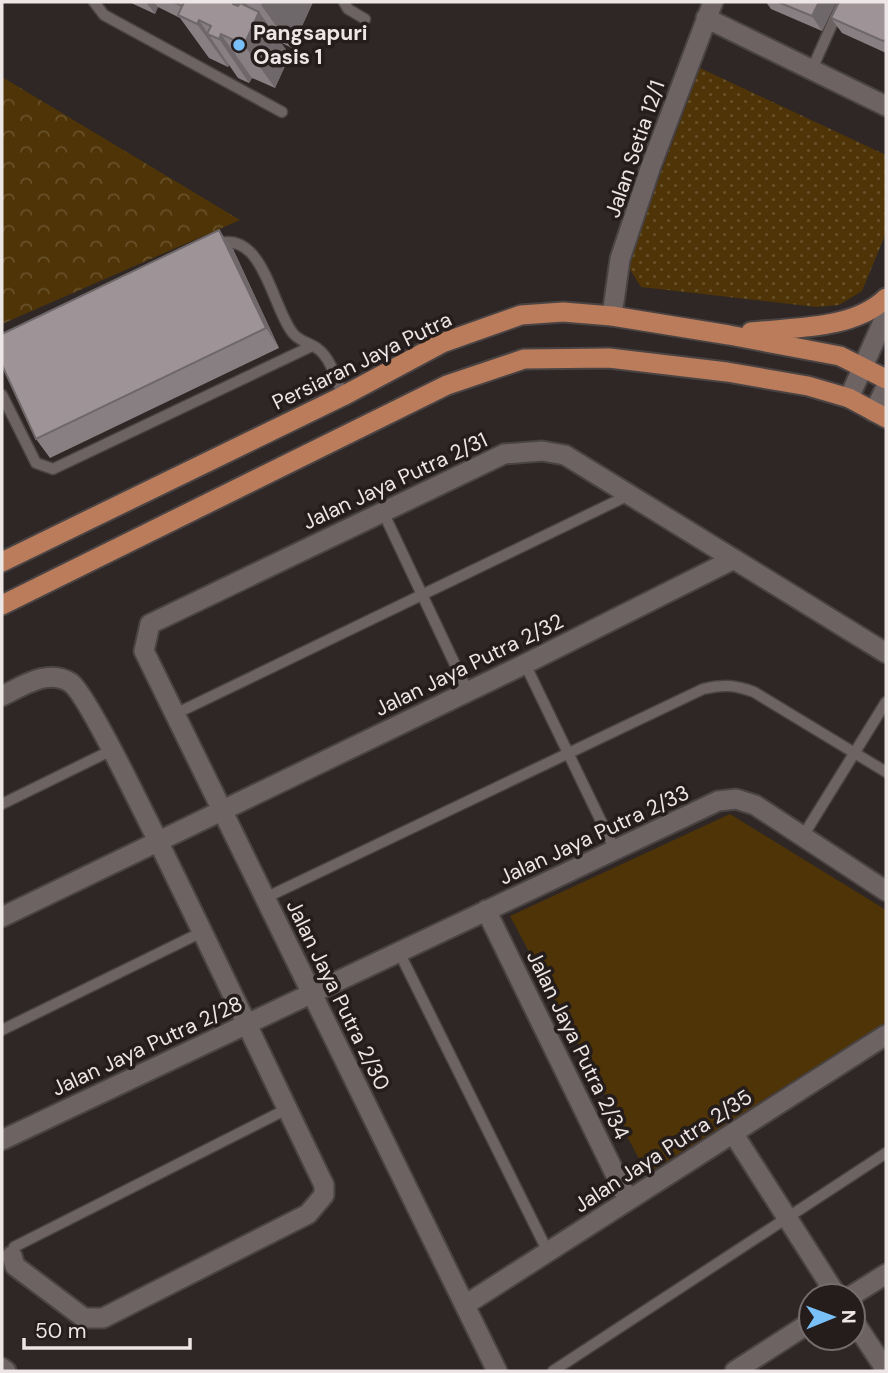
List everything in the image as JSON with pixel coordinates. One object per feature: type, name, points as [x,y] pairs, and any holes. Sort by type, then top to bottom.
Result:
[{"type":"main road","points":[[729,335],[848,320],[871,310],[886,298]]},
{"type":"main road","name":"Persiaran Jaya Putra","points":[[2,562],[343,396],[442,343],[521,315],[563,312],[612,316],[729,335],[840,356],[886,379]]},
{"type":"main road","points":[[2,605],[447,385],[524,359],[609,358],[727,372],[808,386],[849,398],[880,415]]},
{"type":"street","points":[[710,10],[812,69],[886,106]]},
{"type":"street","name":"Jalan Setia 12/1","points":[[612,316],[620,259],[710,10]]},
{"type":"street","points":[[849,398],[886,316]]},
{"type":"street","points":[[880,415],[886,387]]},
{"type":"street","name":"Jalan Jaya Putra 2/31","points":[[145,637],[150,624],[504,454],[542,451],[565,455],[886,653]]},
{"type":"street","name":"Jalan Jaya Putra 2/32","points":[[2,917],[468,692],[734,559]]},
{"type":"street","name":"Jalan Jaya Putra 2/30","points":[[145,637],[144,651],[497,1371]]},
{"type":"street","points":[[2,696],[41,678],[58,676],[73,685],[112,750],[158,841],[324,1185],[324,1195],[307,1214],[103,1318],[84,1318],[15,1266],[12,1256]]},
{"type":"street","name":"Jalan Jaya Putra 2/33","points":[[312,993],[718,801],[736,799],[755,805],[886,891]]},
{"type":"street","name":"Jalan Jaya Putra 2/34","points":[[486,910],[628,1200]]},
{"type":"street","name":"Jalan Jaya Putra 2/28","points":[[2,1140],[312,993]]},
{"type":"street","name":"Jalan Jaya Putra 2/35","points":[[465,1305],[886,1035]]},
{"type":"street","points":[[733,1133],[828,1282]]},
{"type":"street","points":[[867,1286],[886,1274]]},
{"type":"street","points":[[735,1371],[797,1331]]},
{"type":"street","points":[[867,1341],[886,1370]]},
{"type":"street","points":[[2,1368],[6,1371]]},
{"type":"lane","points":[[94,2],[104,15],[282,113]]},
{"type":"lane","points":[[344,2],[348,9],[365,19]]},
{"type":"lane","points":[[812,69],[842,2]]},
{"type":"lane","points":[[200,251],[229,240],[245,246],[257,259],[290,330],[299,340],[312,346],[326,358],[343,396]]},
{"type":"lane","points":[[2,395],[36,463],[53,469],[312,346]]},
{"type":"lane","points":[[175,715],[630,495]]},
{"type":"lane","points":[[383,511],[468,692]]},
{"type":"lane","points":[[525,664],[615,850]]},
{"type":"lane","points":[[265,898],[703,689],[734,684],[754,692],[886,772]]},
{"type":"lane","points":[[803,836],[886,702]]},
{"type":"lane","points":[[2,804],[112,750]]},
{"type":"lane","points":[[2,1030],[202,932]]},
{"type":"lane","points":[[399,952],[548,1252]]},
{"type":"lane","points":[[12,1256],[14,1247],[287,1109]]},
{"type":"lane","points":[[553,1371],[886,1153]]},
{"type":"green space","points":[[700,68],[886,155],[886,233],[862,291],[839,305],[817,307],[641,287],[627,265]]},
{"type":"green space","points":[[2,77],[240,220],[2,324]]},
{"type":"green space","points":[[730,814],[886,910],[886,1022],[647,1174],[510,916]]},
{"type":"building","name":"Pangsapuri Oasis 1","points":[[184,2],[233,2],[259,12],[244,45],[221,34],[219,39],[207,34],[211,26],[199,20],[197,24],[178,15]]},
{"type":"building","points":[[778,2],[819,2],[812,16]]},
{"type":"building","points":[[839,2],[886,2],[886,40],[831,18]]},
{"type":"building","points":[[219,230],[266,328],[36,439],[2,365],[2,334]]},
{"type":"place","name":"Pangsapuri Oasis 1","points":[[239,45]]}]
